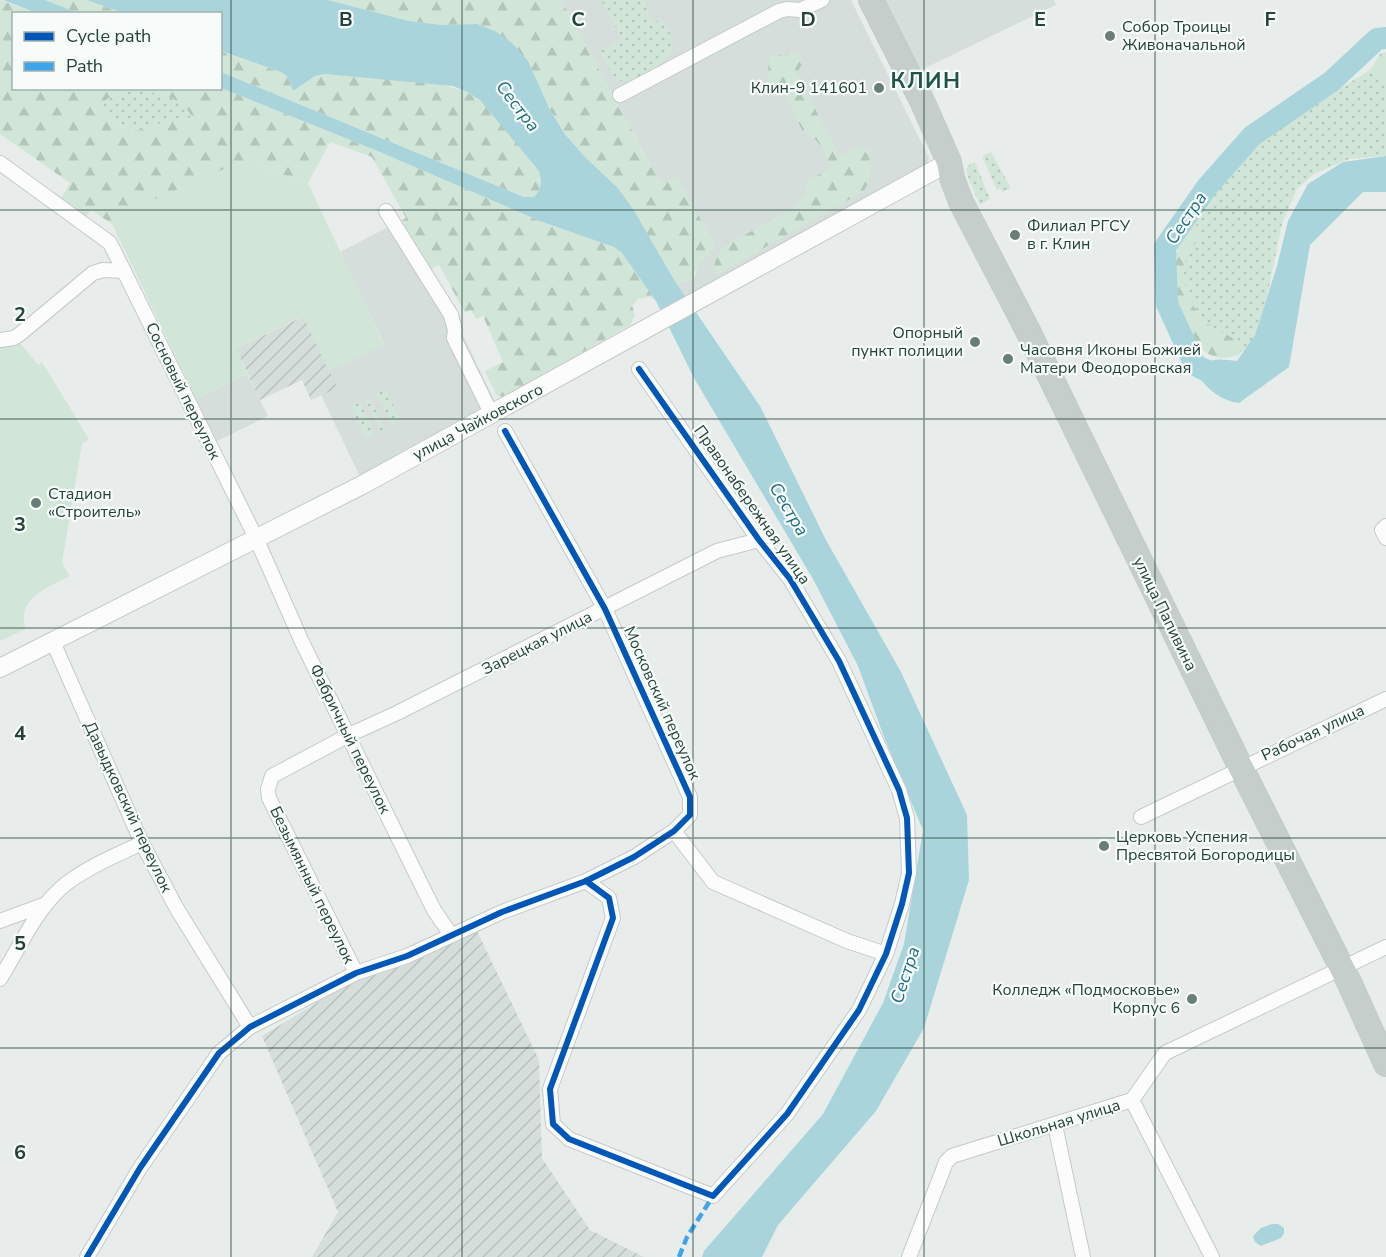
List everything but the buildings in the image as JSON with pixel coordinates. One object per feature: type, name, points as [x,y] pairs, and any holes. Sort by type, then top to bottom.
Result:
[{"type":"highway","name":"улица Папивина","points":[[871,0],[923,103],[949,162],[961,202],[1027,329],[1241,768],[1342,969],[1386,1064]]},
{"type":"street","points":[[620,95],[779,11],[800,10],[822,0]]},
{"type":"street","name":"улица Чайковского","points":[[0,668],[364,484],[949,162]]},
{"type":"street","name":"Сосновый переулок","points":[[0,163],[110,243],[256,538]]},
{"type":"street","points":[[386,211],[451,315],[455,330],[454,338],[492,415]]},
{"type":"street","points":[[0,340],[14,338],[20,334],[93,273],[103,270],[124,270]]},
{"type":"street","name":"Правонабережная улица","points":[[586,881],[609,898],[613,918],[550,1089],[553,1124],[569,1139],[713,1196],[787,1114],[859,1010],[885,954],[902,904],[909,873],[907,818],[898,790],[839,661],[790,579],[759,540],[639,369]]},
{"type":"street","name":"Московский переулок","points":[[87,1257],[140,1168],[219,1053],[250,1027],[356,974],[407,956],[502,912],[586,881],[634,857],[674,831],[690,815],[690,797],[605,609],[505,431]]},
{"type":"street","points":[[1386,526],[1382,530],[1386,538]]},
{"type":"street","name":"Фабричный переулок","points":[[256,538],[302,642],[434,910],[451,935]]},
{"type":"street","name":"Зарецкая улица","points":[[349,735],[717,551],[759,540]]},
{"type":"street","name":"Давыдковский переулок","points":[[53,642],[142,843],[177,909],[250,1027]]},
{"type":"street","name":"Рабочая улица","points":[[1141,817],[1386,699]]},
{"type":"street","name":"Безымянный переулок","points":[[349,735],[272,776],[268,789],[269,798],[356,974]]},
{"type":"street","points":[[674,831],[713,882],[847,941],[885,954]]},
{"type":"street","points":[[0,979],[46,904],[66,884],[90,868],[142,843]]},
{"type":"street","points":[[0,921],[46,904]]},
{"type":"street","name":"Школьная улица","points":[[909,1257],[943,1170],[952,1156],[1132,1100],[1165,1053],[1386,947]]},
{"type":"street","points":[[1132,1100],[1212,1257]]},
{"type":"street","points":[[1056,1125],[1083,1257]]},
{"type":"shaded area","points":[[561,0],[851,0],[929,158],[927,164],[688,302],[676,283],[687,281],[695,276],[698,265],[704,258],[677,178],[664,183],[658,179]]},
{"type":"shaded area","points":[[882,0],[1054,0],[1056,5],[917,72]]},
{"type":"shaded area","points":[[394,224],[457,323],[498,408],[362,481],[321,395],[336,388],[328,370],[384,344],[340,252]]},
{"type":"shaded area","points":[[304,316],[337,388],[311,400],[302,380],[260,400],[236,349]]},
{"type":"shaded area","points":[[247,374],[268,416],[217,441],[196,399]]},
{"type":"shaded area","points":[[477,931],[539,1060],[542,1158],[590,1230],[644,1257],[312,1257],[338,1212],[262,1036],[356,979]]},
{"type":"green space","points":[[0,0],[34,12],[12,12],[12,90],[222,88],[380,152],[540,221],[614,247],[622,253],[656,301],[650,297],[638,299],[632,305],[635,316],[630,325],[503,397],[496,395],[485,371],[503,362],[483,316],[476,319],[471,310],[465,313],[439,265],[425,272],[394,224],[406,218],[372,157],[330,142],[308,183],[243,161],[116,217],[112,224],[91,210],[85,218],[60,200],[70,183],[0,134]],"holes":[[[134,90],[159,94],[182,104],[192,117],[174,118],[139,130],[113,122],[103,113],[104,102],[118,94]]]},
{"type":"green space","points":[[45,0],[87,0],[120,12],[75,12]]},
{"type":"green space","points":[[328,0],[561,0],[658,179],[664,183],[677,178],[716,246],[702,260],[691,279],[676,283],[633,209],[618,188],[586,158],[565,133],[550,110],[528,61],[477,24],[441,25],[409,21]]},
{"type":"green space","points":[[601,0],[643,0],[654,23],[662,19],[671,35],[672,46],[666,58],[653,70],[630,80],[615,79],[600,51],[622,39]]},
{"type":"green space","points":[[222,52],[281,72],[288,77],[293,91],[315,76],[325,74],[406,79],[449,86],[466,92],[479,100],[495,115],[539,171],[541,182],[537,194],[534,197],[524,197],[222,72]]},
{"type":"green space","points":[[794,52],[801,56],[802,65],[796,73],[840,156],[861,146],[869,151],[868,182],[864,191],[716,275],[713,269],[718,254],[725,246],[797,206],[805,193],[807,181],[827,170],[830,165],[823,148],[816,140],[803,132],[783,90],[766,96],[769,60],[773,54],[785,56]]},
{"type":"green space","points":[[1386,52],[1385,81],[1370,70],[1380,54]]},
{"type":"green space","points":[[1370,70],[1386,81],[1386,156],[1349,159],[1314,174],[1297,189],[1282,224],[1267,297],[1256,332],[1248,348],[1238,355],[1225,358],[1210,355],[1193,341],[1180,310],[1174,284],[1175,258],[1181,236],[1190,220],[1227,172],[1261,137]]},
{"type":"green space","points":[[134,90],[167,96],[182,104],[192,117],[174,118],[139,130],[113,122],[103,113],[102,108],[107,99]]},
{"type":"green space","points":[[991,152],[1011,188],[1002,192],[1000,188],[997,190],[983,159],[983,155]]},
{"type":"green space","points":[[243,161],[308,183],[384,345],[328,370],[303,316],[236,349],[247,374],[196,399],[112,224],[116,217],[123,213]]},
{"type":"green space","points":[[975,162],[990,199],[980,205],[966,169]]},
{"type":"green space","points":[[1196,224],[1201,236],[1189,251],[1185,261],[1185,283],[1188,294],[1206,322],[1243,345],[1238,355],[1214,357],[1199,348],[1184,322],[1176,290],[1176,258],[1181,236]]},
{"type":"green space","name":"Стадион «Строитель»","points":[[21,344],[38,365],[42,362],[89,439],[82,444],[62,563],[70,576],[36,595],[25,609],[26,629],[0,641],[0,345]]},
{"type":"green space","points":[[385,389],[401,421],[392,425],[376,393]]},
{"type":"green space","points":[[369,397],[385,429],[381,431],[365,399]]},
{"type":"green space","points":[[359,401],[375,434],[366,438],[350,406]]},
{"type":"water","points":[[3,0],[45,0],[75,12],[34,12]]},
{"type":"water","points":[[87,0],[328,0],[409,21],[441,25],[477,24],[495,31],[512,43],[528,61],[550,110],[565,134],[586,158],[618,188],[633,209],[676,283],[760,406],[826,540],[901,672],[967,815],[969,880],[924,1028],[876,1111],[778,1225],[762,1257],[702,1257],[704,1251],[823,1114],[883,1003],[904,944],[923,830],[884,737],[858,666],[813,579],[694,378],[656,301],[622,253],[614,247],[540,221],[380,152],[222,88],[222,72],[524,197],[534,197],[541,185],[539,171],[480,100],[453,86],[325,74],[315,76],[293,91],[288,77],[281,72],[222,51],[222,12],[120,12]]},
{"type":"water","points":[[1386,156],[1386,192],[1363,192],[1310,245],[1289,367],[1239,403],[1213,392],[1201,380],[1204,366],[1212,360],[1237,361],[1255,335],[1277,266],[1288,221],[1308,184],[1343,162]]},
{"type":"water","points":[[1278,1224],[1284,1228],[1281,1238],[1261,1246],[1255,1242],[1253,1236],[1261,1228]]},
{"type":"waterway","name":"Сестра","points":[[1229,382],[1195,365],[1167,304],[1165,247],[1207,187],[1252,136],[1332,81],[1377,39],[1386,38]]},
{"type":"marked path","points":[[679,1257],[687,1237],[713,1196]]},
{"type":"cycle path","points":[[586,881],[609,898],[613,918],[550,1089],[553,1124],[569,1139],[713,1196],[787,1114],[859,1010],[886,954],[902,904],[909,873],[907,818],[899,790],[839,661],[790,579],[759,540],[639,369]]},
{"type":"cycle path","points":[[87,1257],[140,1168],[219,1053],[250,1027],[356,973],[407,956],[502,912],[586,881],[634,857],[674,831],[690,815],[690,797],[605,609],[505,431]]},
{"type":"place","name":"Собор Троицы Живоначальной","points":[[1110,36]]},
{"type":"place","name":"Клин-9 141601","points":[[879,88]]},
{"type":"place","name":"Филиал РГСУ в г. Клин","points":[[1015,235]]},
{"type":"place","name":"Опорный пункт полиции","points":[[975,342]]},
{"type":"place","name":"Часовня Иконы Божией Матери Феодоровская","points":[[1008,359]]},
{"type":"place","name":"Стадион «Строитель»","points":[[36,503]]},
{"type":"place","name":"Церковь Успения Пресвятой Богородицы","points":[[1104,846]]},
{"type":"place","name":"Колледж «Подмосковье» Корпус 6","points":[[1192,999]]},
{"type":"district","name":"КЛИН","points":[[926,81]]}]
